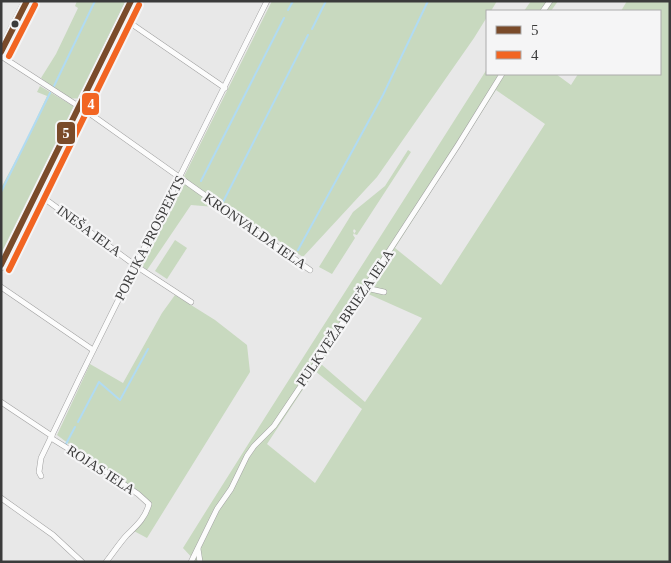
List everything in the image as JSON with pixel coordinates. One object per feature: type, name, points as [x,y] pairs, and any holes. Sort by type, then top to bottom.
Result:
[{"type":"main road","points":[[1,54],[27,1]]},
{"type":"main road","points":[[1,266],[131,1]]},
{"type":"street","name":"PORUKA PROSPEKTS","points":[[41,476],[39,463],[51,437],[267,1]]},
{"type":"street","points":[[123,18],[225,88]]},
{"type":"street","name":"KRONVALDA IELA","points":[[1,54],[310,270]]},
{"type":"street","name":"PULKVEŽA BRIEŽA IELA","points":[[191,562],[217,509],[247,456],[274,426],[366,288],[501,75]]},
{"type":"street","name":"INEŠA IELA","points":[[37,193],[136,266],[192,302]]},
{"type":"street","points":[[1,287],[93,350]]},
{"type":"street","points":[[366,288],[384,292]]},
{"type":"street","name":"ROJAS IELA","points":[[1,402],[149,504],[147,513],[106,562]]},
{"type":"street","points":[[1,498],[53,535],[82,562]]},
{"type":"street","points":[[198,548],[200,562]]},
{"type":"green space","points":[[77,1],[128,1],[81,97],[76,99],[60,93],[41,78],[56,54],[78,8],[75,6]]},
{"type":"green space","points":[[272,1],[497,1],[492,10],[486,10],[486,19],[474,38],[377,177],[303,257],[225,205],[219,208],[234,219],[233,221],[215,207],[191,205],[147,270],[142,266],[141,262]]},
{"type":"green space","points":[[531,1],[558,1],[552,10],[525,10]]},
{"type":"green space","points":[[627,1],[670,1],[670,562],[196,562],[183,548],[486,71],[486,75],[557,75],[571,85],[577,75],[661,75],[661,10],[622,10]],"holes":[[[496,90],[545,124],[441,285],[395,248]],[[366,293],[422,318],[365,402],[321,364]],[[315,371],[362,409],[315,483],[267,444]]]},
{"type":"green space","points":[[40,86],[73,106],[73,110],[1,259],[1,188],[47,96],[37,92]]},
{"type":"green space","points":[[408,150],[411,152],[357,235],[354,234],[356,231],[354,229],[353,235],[355,238],[332,274],[319,267],[353,212],[385,186]]},
{"type":"green space","points":[[239,222],[300,266],[299,268],[237,224]]},
{"type":"green space","points":[[175,240],[187,248],[167,279],[155,271]]},
{"type":"green space","points":[[175,295],[215,320],[247,345],[250,372],[147,538],[132,530],[149,504],[57,435],[90,364],[123,383],[162,313]]},
{"type":"waterway","points":[[54,86],[95,1]]},
{"type":"waterway","points":[[288,10],[293,1]]},
{"type":"waterway","points":[[312,29],[326,1]]},
{"type":"waterway","points":[[298,250],[383,95],[428,1]]},
{"type":"waterway","points":[[201,181],[284,18]]},
{"type":"waterway","points":[[222,204],[308,35]]},
{"type":"waterway","points":[[1,192],[50,93]]},
{"type":"waterway","points":[[78,422],[99,382],[120,400],[148,349]]},
{"type":"waterway","points":[[66,444],[75,427]]},
{"type":"transit line","name":"5","points":[[1,52],[27,1]]},
{"type":"transit line","name":"5","points":[[1,265],[131,1]]},
{"type":"transit line","name":"4","points":[[9,56],[35,5]]},
{"type":"transit line","name":"4","points":[[9,270],[139,5]]}]
